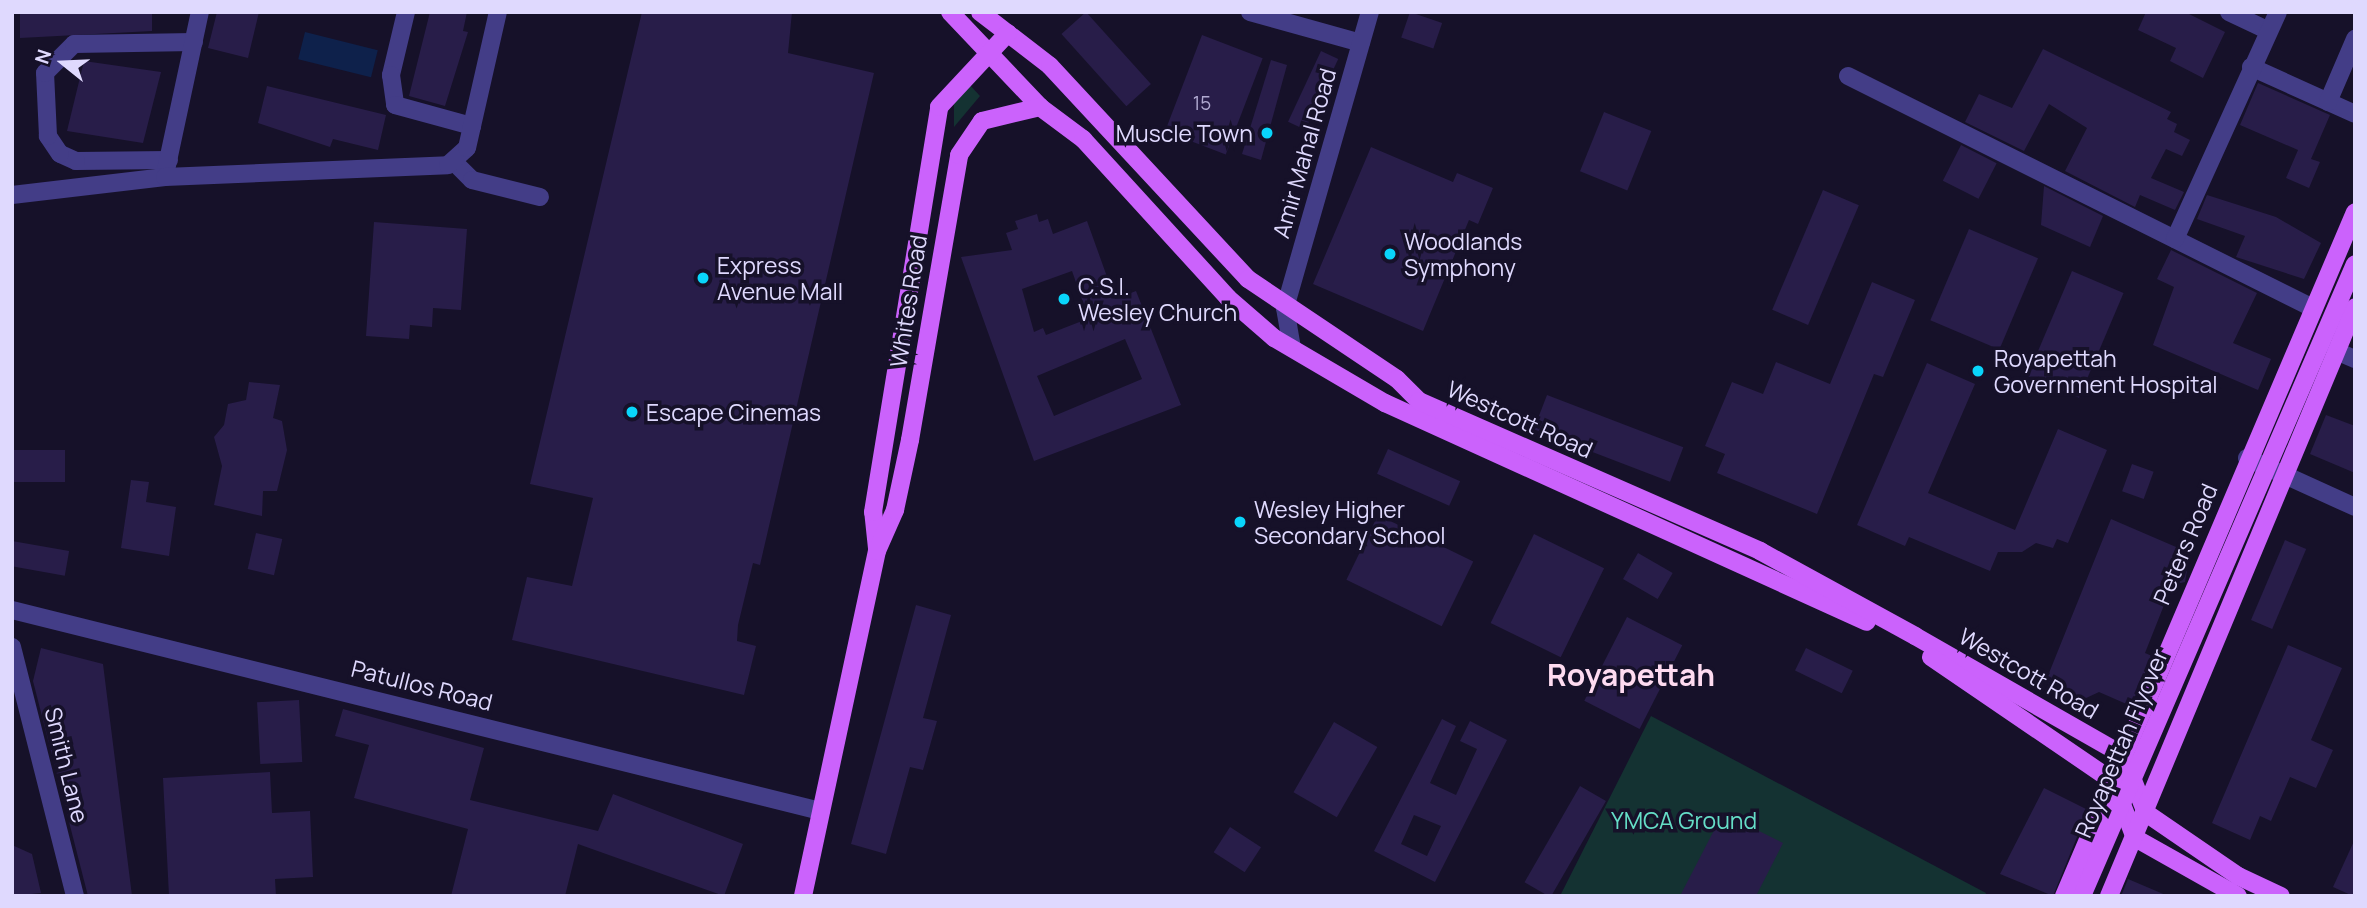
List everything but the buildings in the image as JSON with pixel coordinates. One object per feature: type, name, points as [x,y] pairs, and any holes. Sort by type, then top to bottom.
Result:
[{"type":"main road","name":"Westcott Road","points":[[950,12],[986,55],[1040,107],[1083,139],[1228,299],[1292,348],[1397,409],[1909,642],[2113,781]]},
{"type":"main road","name":"Westcott Road","points":[[980,12],[1051,66],[1248,278],[1285,308],[1397,379],[1419,401],[1760,551],[2123,755]]},
{"type":"main road","points":[[986,55],[1008,33]]},
{"type":"main road","name":"Whites Road","points":[[877,551],[873,512],[939,107],[986,55]]},
{"type":"main road","name":"Whites Road","points":[[803,896],[877,551],[895,510],[910,440],[959,155],[982,121],[1040,107]]},
{"type":"main road","name":"Peters Road","points":[[2064,896],[2311,307],[2355,212]]},
{"type":"main road","name":"Royapettah Flyover","points":[[2082,896],[2355,264]]},
{"type":"main road","points":[[2109,896],[2136,838],[2355,307]]},
{"type":"main road","points":[[2123,755],[2146,813],[2238,876],[2275,894]]},
{"type":"main road","points":[[2113,781],[2136,838],[2238,896]]},
{"type":"street","points":[[167,169],[200,12]]},
{"type":"street","points":[[406,12],[390,88],[395,105],[472,126]]},
{"type":"street","points":[[194,42],[74,44],[45,73],[48,136],[60,154],[76,161],[167,169],[454,162],[465,155],[498,12]]},
{"type":"street","points":[[1250,12],[1362,43]]},
{"type":"street","name":"Amir Mahal Road","points":[[1285,308],[1370,12]]},
{"type":"street","points":[[2229,12],[2269,31]]},
{"type":"street","points":[[2175,239],[2278,12]]},
{"type":"street","points":[[2328,102],[2355,39]]},
{"type":"street","points":[[2251,67],[2355,114]]},
{"type":"street","points":[[1848,76],[2311,307]]},
{"type":"street","points":[[454,162],[472,180],[540,197]]},
{"type":"street","points":[[12,195],[167,169]]},
{"type":"street","points":[[1285,308],[1292,348]]},
{"type":"street","points":[[2336,351],[2355,359]]},
{"type":"street","points":[[2247,458],[2355,507]]},
{"type":"street","name":"Patullos Road","points":[[12,610],[820,810]]},
{"type":"street","name":"Smith Lane","points":[[12,647],[75,896]]},
{"type":"green space","points":[[968,83],[980,96],[954,127],[954,88]]},
{"type":"green space","name":"YMCA Ground","points":[[1651,716],[1986,893],[1985,896],[1560,896]]},
{"type":"water","points":[[305,32],[378,50],[371,77],[298,59]]},
{"type":"place","name":"Muscle Town","points":[[1267,133]]},
{"type":"place","name":"Woodlands Symphony","points":[[1390,254]]},
{"type":"place","name":"Express Avenue Mall","points":[[703,278]]},
{"type":"place","name":"C.S.I. Wesley Church","points":[[1064,299]]},
{"type":"place","name":"Royapettah Government Hospital","points":[[1978,371]]},
{"type":"place","name":"Escape Cinemas","points":[[632,412]]},
{"type":"place","name":"Wesley Higher Secondary School","points":[[1240,522]]},
{"type":"district","name":"Royapettah","points":[[1631,675]]}]
